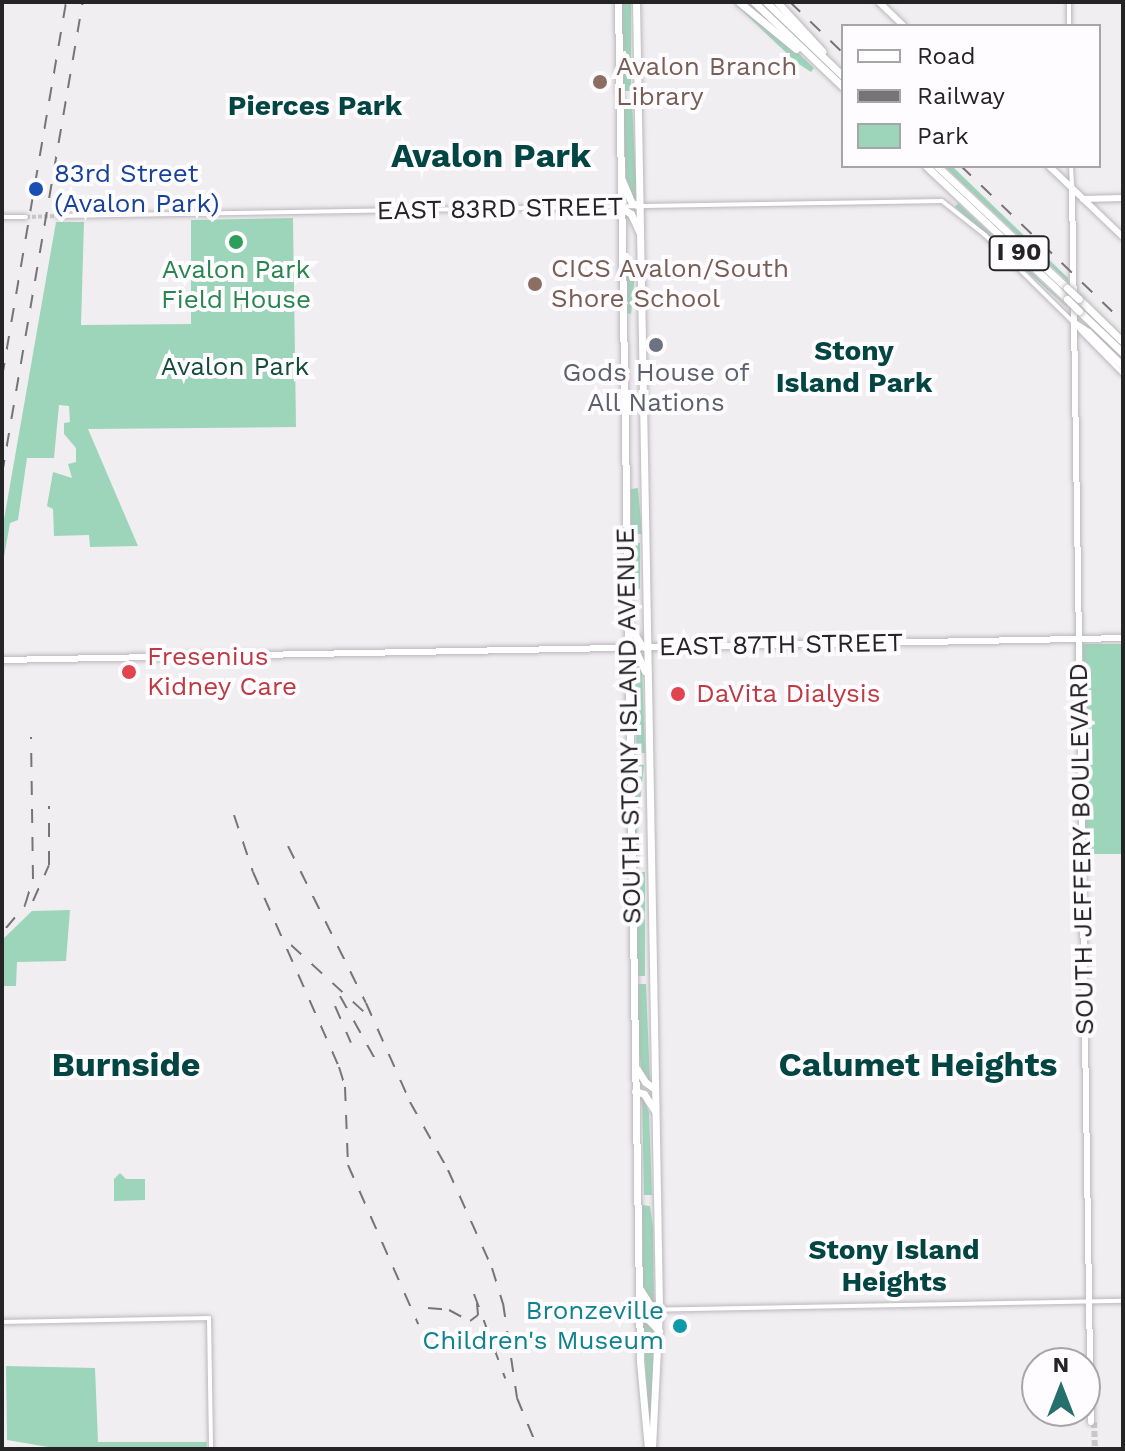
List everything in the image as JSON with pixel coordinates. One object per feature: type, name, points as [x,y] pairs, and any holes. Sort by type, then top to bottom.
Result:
[{"type":"highway","name":"SOUTH STONY ISLAND AVENUE","points":[[618,2],[640,1376],[650,1449]]},
{"type":"highway","name":"SOUTH STONY ISLAND AVENUE","points":[[636,2],[659,1309],[650,1449]]},
{"type":"highway","points":[[739,2],[819,59]]},
{"type":"highway","points":[[754,2],[829,69],[841,75]]},
{"type":"highway","points":[[766,2],[841,84]]},
{"type":"highway","points":[[777,2],[819,59]]},
{"type":"highway","name":"I 90","points":[[928,168],[1123,353]]},
{"type":"highway","name":"I 90","points":[[939,168],[1070,287],[1123,342]]},
{"type":"highway","points":[[620,174],[632,203],[640,206]]},
{"type":"highway","points":[[620,207],[631,214],[641,236]]},
{"type":"highway","points":[[1074,323],[1088,332],[1123,366]]},
{"type":"highway","points":[[628,625],[642,646],[648,648]]},
{"type":"highway","points":[[628,649],[637,654],[648,678]]},
{"type":"highway","points":[[635,1063],[645,1082],[655,1089]]},
{"type":"highway","points":[[635,1091],[644,1094],[656,1111]]},
{"type":"highway","points":[[639,1288],[650,1305],[659,1309]]},
{"type":"highway","points":[[639,1310],[647,1314],[659,1331]]},
{"type":"main road","points":[[879,2],[902,24]]},
{"type":"main road","points":[[1051,168],[1123,237]]},
{"type":"main road","name":"SOUTH JEFFERY BOULEVARD","points":[[1072,188],[1070,287],[1074,323],[1091,1347]]},
{"type":"main road","points":[[1083,199],[1123,198]]},
{"type":"main road","name":"EAST 87TH STREET","points":[[2,660],[1123,638]]},
{"type":"street","points":[[1069,2],[1069,24]]},
{"type":"street","name":"SOUTH JEFFERY BOULEVARD","points":[[1071,168],[1072,188]]},
{"type":"street","points":[[1072,199],[1083,199]]},
{"type":"street","name":"EAST 83RD STREET","points":[[58,216],[942,201],[985,235],[1074,323]]},
{"type":"street","points":[[2,217],[26,217]]},
{"type":"street","points":[[1074,323],[1123,374]]},
{"type":"street","points":[[639,1310],[1123,1301]]},
{"type":"street","points":[[2,1322],[209,1318],[211,1449]]},
{"type":"green space","points":[[622,2],[631,2],[631,91],[622,91]]},
{"type":"green space","points":[[733,2],[797,52],[814,68],[811,72],[797,63]]},
{"type":"green space","points":[[623,103],[632,103],[637,201],[633,201],[626,178]]},
{"type":"green space","points":[[946,168],[954,168],[1068,278],[1068,282]]},
{"type":"green space","points":[[958,203],[1067,306],[1067,307],[955,207]]},
{"type":"green space","name":"Avalon Park","points":[[293,218],[296,427],[88,429],[138,546],[90,547],[89,535],[54,536],[53,509],[47,506],[53,472],[72,478],[68,464],[76,462],[76,448],[64,434],[64,423],[70,422],[69,406],[59,405],[54,458],[27,458],[18,520],[10,523],[2,568],[2,531],[56,222],[84,222],[81,325],[191,324],[191,220]]},
{"type":"green space","points":[[626,266],[636,267],[631,314],[621,313]]},
{"type":"green space","points":[[638,488],[642,534],[631,534],[631,489]]},
{"type":"green space","points":[[630,543],[640,543],[640,589],[630,589]]},
{"type":"green space","points":[[1083,644],[1123,644],[1123,854],[1083,854]]},
{"type":"green space","points":[[632,655],[636,655],[642,668],[645,753],[637,753]]},
{"type":"green space","points":[[635,764],[644,765],[634,862],[625,861]]},
{"type":"green space","points":[[637,872],[645,872],[645,976],[637,976]]},
{"type":"green space","points":[[70,910],[66,961],[17,962],[16,986],[2,986],[2,940],[32,911]]},
{"type":"green space","points":[[637,984],[646,984],[650,1082],[642,1073],[638,1046]]},
{"type":"green space","points":[[642,1096],[649,1112],[652,1195],[644,1195]]},
{"type":"green space","points":[[120,1173],[126,1179],[145,1179],[145,1200],[114,1201],[114,1179]]},
{"type":"green space","points":[[642,1205],[650,1206],[653,1227],[654,1305],[643,1288]]},
{"type":"green space","points":[[643,1318],[647,1318],[653,1331],[652,1414],[648,1414]]},
{"type":"green space","points":[[6,1366],[95,1368],[98,1442],[207,1442],[206,1449],[60,1449],[7,1440]]},
{"type":"tunnel","points":[[26,217],[58,216]]},
{"type":"tunnel","points":[[1094,1427],[1095,1449]]},
{"type":"railway","points":[[2,377],[66,2]]},
{"type":"railway","points":[[2,474],[83,2]]},
{"type":"railway","points":[[790,2],[841,51]]},
{"type":"railway","points":[[963,168],[1123,322]]},
{"type":"railway","points":[[6,928],[25,905],[33,879],[31,737]]},
{"type":"railway","points":[[33,901],[49,865],[49,806]]},
{"type":"railway","points":[[234,815],[253,872],[339,1067],[345,1087],[348,1165],[418,1324]]},
{"type":"railway","points":[[288,846],[366,1003],[410,1102],[448,1170],[492,1268],[503,1303],[517,1398],[538,1449]]},
{"type":"railway","points":[[291,945],[364,1012]]},
{"type":"railway","points":[[340,996],[375,1059]]},
{"type":"railway","points":[[335,1006],[351,1043]]},
{"type":"railway","points":[[474,1294],[505,1378]]},
{"type":"railway","points":[[428,1308],[449,1310],[470,1321],[478,1315],[477,1303]]},
{"type":"place","name":"Avalon Branch Library","points":[[600,82]]},
{"type":"place","name":"83rd Street (Avalon Park)","points":[[36,189]]},
{"type":"place","name":"Avalon Park Field House","points":[[236,242]]},
{"type":"place","name":"CICS Avalon/South Shore School","points":[[535,284]]},
{"type":"place","name":"Gods House of All Nations","points":[[656,345]]},
{"type":"place","name":"Fresenius Kidney Care","points":[[129,672]]},
{"type":"place","name":"DaVita Dialysis","points":[[678,694]]},
{"type":"place","name":"Bronzeville Children's Museum","points":[[680,1326]]},
{"type":"district","name":"Pierces Park","points":[[315,106]]},
{"type":"district","name":"Avalon Park","points":[[491,156]]},
{"type":"district","name":"Stony Island Park","points":[[854,367]]},
{"type":"district","name":"Burnside","points":[[126,1065]]},
{"type":"district","name":"Calumet Heights","points":[[918,1065]]},
{"type":"district","name":"Stony Island Heights","points":[[894,1266]]}]
